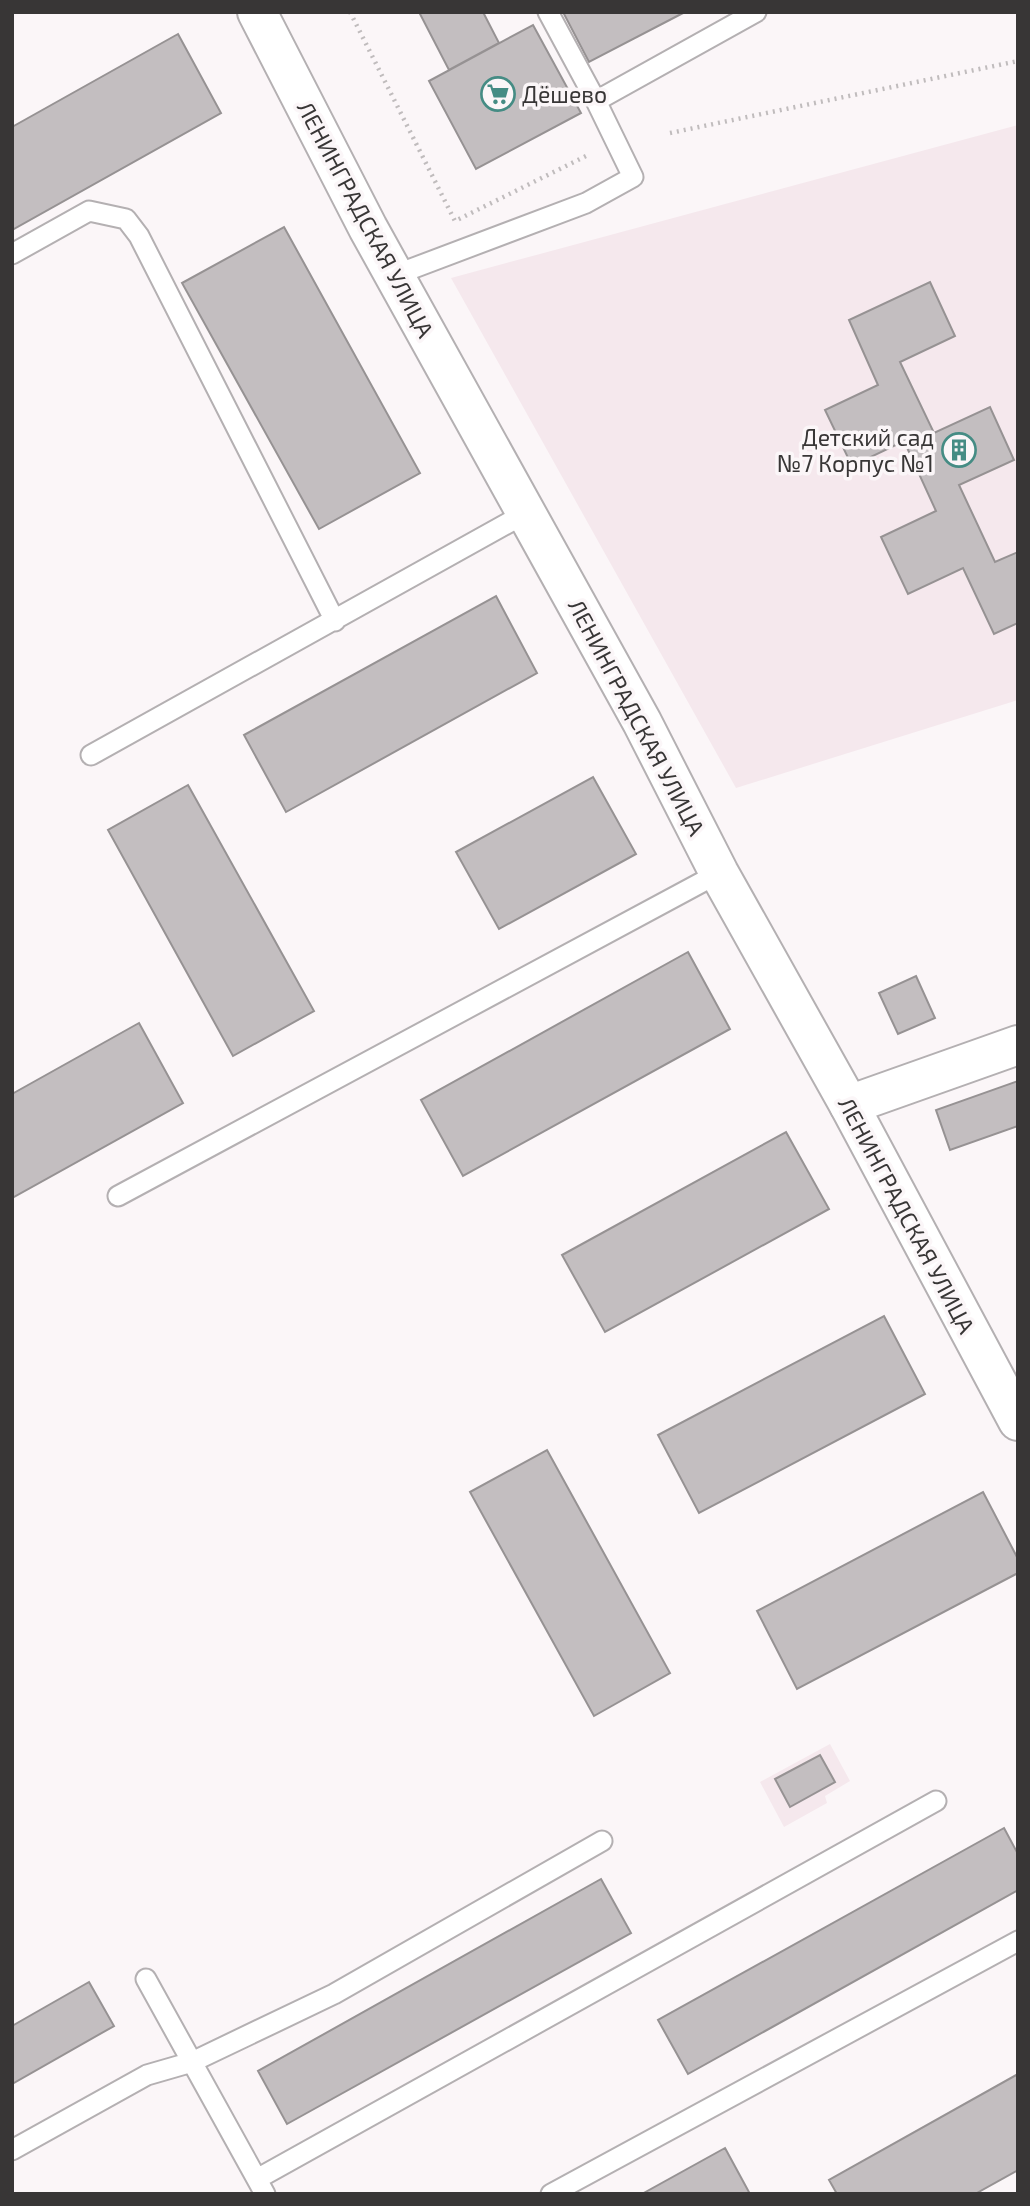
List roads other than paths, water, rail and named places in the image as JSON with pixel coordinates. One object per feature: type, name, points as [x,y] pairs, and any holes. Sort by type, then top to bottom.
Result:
[{"type":"street","name":"ЛЕНИНГРАДСКАЯ УЛИЦА","points":[[257,12],[368,228],[642,722],[719,873],[849,1105],[1018,1422]]},
{"type":"street","points":[[849,1105],[1018,1045]]},
{"type":"lane","points":[[395,275],[586,203],[634,177],[548,12]]},
{"type":"lane","points":[[596,102],[756,12]]},
{"type":"lane","points":[[12,254],[89,211],[126,219],[139,236],[335,621]]},
{"type":"lane","points":[[90,755],[526,513]]},
{"type":"lane","points":[[118,1196],[719,873]]},
{"type":"lane","points":[[146,1979],[261,2186],[936,1801]]},
{"type":"lane","points":[[12,2150],[148,2074],[192,2062],[334,1994],[602,1841]]},
{"type":"lane","points":[[551,2194],[1018,1941]]},
{"type":"place","name":"Дёшево","points":[[498,94]]},
{"type":"place","name":"Детский сад №7 Корпус №1","points":[[959,450]]}]
